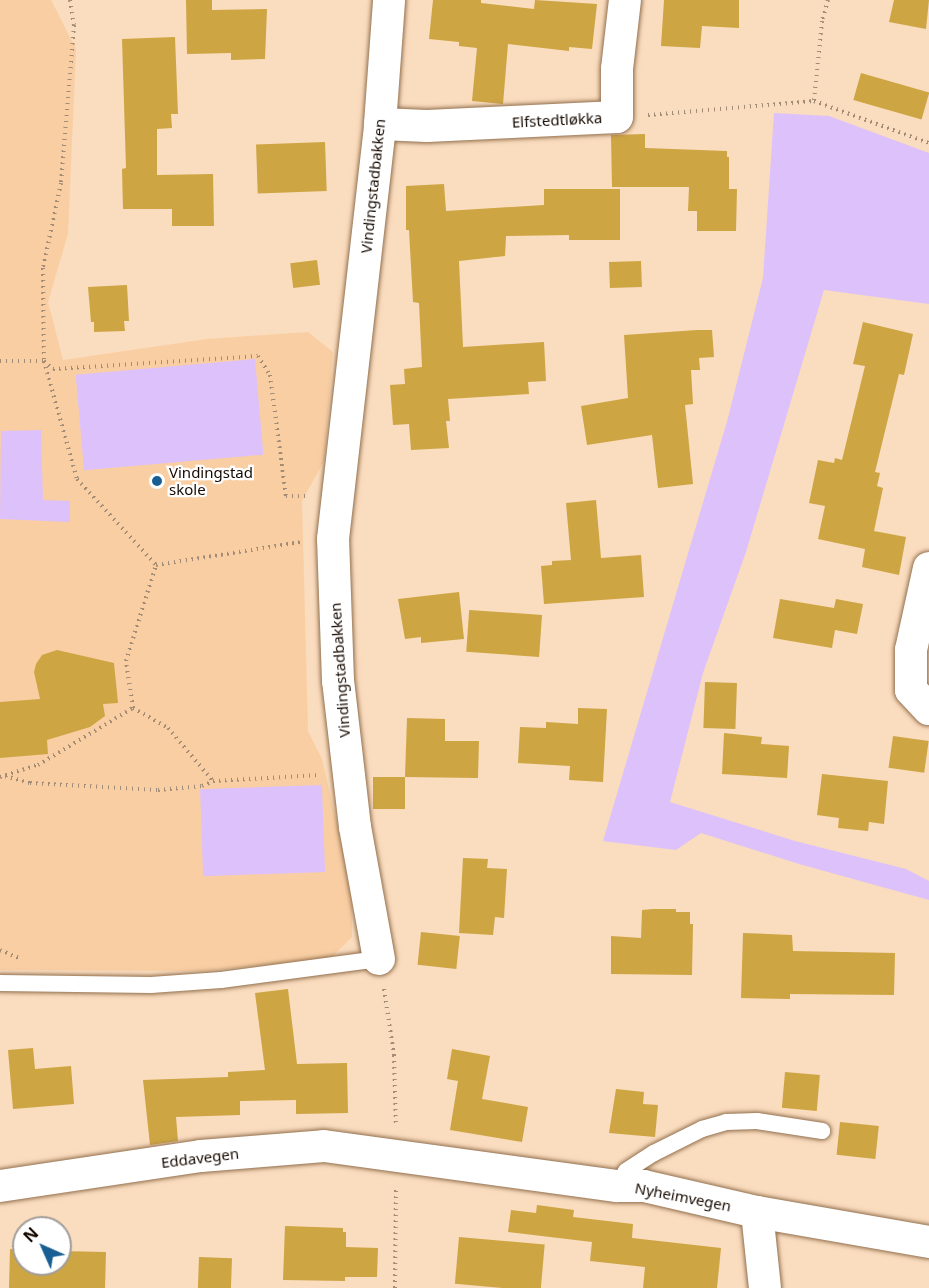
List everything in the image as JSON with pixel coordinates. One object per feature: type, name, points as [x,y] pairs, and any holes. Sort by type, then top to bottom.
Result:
[{"type":"street","name":"Vindingstadbakken","points":[[379,959],[355,827],[338,681],[333,539],[380,124],[389,0]]},
{"type":"street","name":"Elfstedtløkka","points":[[380,124],[427,126],[617,117],[618,69],[625,0]]},
{"type":"street","points":[[929,567],[911,650],[911,690],[929,709]]},
{"type":"street","name":"Eddavegen","points":[[0,1186],[201,1156],[324,1146],[400,1157]]},
{"type":"street","name":"Nyheimvegen","points":[[400,1157],[617,1186],[644,1186],[757,1212],[929,1242]]},
{"type":"street","points":[[757,1212],[765,1288]]},
{"type":"lane","name":"Vindingstadbakken","points":[[0,983],[151,985],[221,980],[379,959]]},
{"type":"lane","points":[[617,1186],[626,1172],[654,1153],[702,1129],[726,1122],[757,1121],[822,1131]]},
{"type":"path","points":[[70,0],[74,25],[61,183],[43,268],[44,361],[77,479],[156,565]]},
{"type":"path","points":[[814,101],[822,21],[828,0]]},
{"type":"path","points":[[617,117],[814,101],[929,143]]},
{"type":"path","points":[[0,361],[44,361],[53,369],[258,356],[270,375],[286,495],[337,498]]},
{"type":"path","points":[[156,565],[291,543],[333,539]]},
{"type":"path","points":[[133,708],[126,661],[156,565]]},
{"type":"path","points":[[2,776],[38,765],[133,708]]},
{"type":"path","points":[[133,708],[168,728],[213,781]]},
{"type":"path","points":[[2,776],[30,783],[158,790],[202,786],[213,781],[349,773]]},
{"type":"shaded area","name":"Vindingstad skole","points":[[0,0],[51,0],[76,49],[68,234],[48,302],[63,360],[207,339],[308,332],[333,352],[324,461],[302,501],[308,731],[322,759],[352,888],[352,937],[330,959],[201,971],[0,970]]},
{"type":"shaded area","points":[[774,113],[829,116],[929,153],[929,304],[824,290],[746,552],[703,673],[670,802],[795,841],[906,869],[929,881],[929,900],[799,864],[701,833],[676,850],[603,841],[728,418],[763,278]]},
{"type":"shaded area","points":[[255,359],[263,455],[84,470],[76,375]]},
{"type":"shaded area","points":[[41,430],[43,500],[70,501],[70,522],[0,519],[1,431]]},
{"type":"shaded area","points":[[322,785],[325,872],[203,876],[200,789]]},
{"type":"building","points":[[186,0],[212,0],[212,10],[267,9],[265,59],[231,60],[231,53],[187,54]]},
{"type":"building","points":[[433,0],[481,0],[481,3],[534,9],[535,0],[597,4],[592,49],[569,47],[569,51],[508,44],[503,104],[472,101],[477,48],[459,46],[459,42],[429,39]]},
{"type":"building","points":[[664,0],[739,0],[739,28],[702,26],[700,48],[661,46]]},
{"type":"building","points":[[894,0],[929,0],[926,29],[889,22]]},
{"type":"building","points":[[175,37],[178,114],[171,114],[172,128],[157,129],[157,175],[213,174],[214,226],[172,226],[172,209],[123,209],[122,169],[126,168],[122,39]]},
{"type":"building","points":[[861,73],[929,92],[922,119],[853,100]]},
{"type":"building","points":[[645,134],[645,148],[727,151],[729,189],[737,189],[736,231],[697,231],[697,211],[688,211],[689,187],[612,187],[611,135]]},
{"type":"building","points":[[325,142],[327,191],[258,193],[256,144]]},
{"type":"building","points":[[444,184],[446,211],[544,205],[544,189],[620,189],[620,240],[569,240],[569,235],[506,236],[505,256],[459,261],[463,347],[544,342],[546,381],[528,382],[529,394],[448,399],[450,421],[446,421],[449,448],[411,450],[409,424],[393,425],[390,385],[405,384],[404,369],[422,367],[419,303],[413,302],[409,230],[406,230],[406,186]]},
{"type":"building","points":[[317,260],[320,285],[293,288],[290,263]]},
{"type":"building","points":[[641,261],[642,287],[610,288],[609,262]]},
{"type":"building","points":[[127,285],[129,321],[124,321],[125,331],[94,332],[88,287]]},
{"type":"building","points":[[863,322],[913,334],[904,375],[899,374],[875,472],[880,473],[877,486],[883,488],[874,531],[906,537],[899,575],[862,567],[865,549],[818,539],[825,506],[809,503],[818,460],[834,463],[835,458],[842,460],[865,366],[853,364]]},
{"type":"building","points":[[712,330],[714,357],[699,358],[700,370],[691,370],[693,404],[685,405],[693,484],[658,488],[652,435],[587,445],[581,406],[628,398],[624,335]]},
{"type":"building","points":[[596,500],[601,558],[641,555],[644,597],[544,604],[541,566],[552,565],[552,561],[571,560],[566,503]]},
{"type":"building","points":[[459,592],[464,639],[421,643],[421,637],[405,639],[398,599]]},
{"type":"building","points":[[780,599],[834,608],[836,599],[863,604],[857,634],[835,630],[832,648],[773,638]]},
{"type":"building","points":[[469,610],[542,615],[539,657],[466,652]]},
{"type":"building","points":[[57,650],[114,663],[118,703],[103,704],[105,716],[90,727],[47,740],[48,754],[0,758],[0,702],[40,699],[34,672],[36,664],[42,655]]},
{"type":"building","points":[[705,682],[737,683],[735,729],[703,728]]},
{"type":"building","points":[[578,708],[607,709],[603,782],[569,780],[570,766],[518,763],[520,727],[546,728],[546,722],[578,724]]},
{"type":"building","points":[[407,718],[445,719],[445,741],[479,741],[478,778],[405,777]]},
{"type":"building","points":[[724,733],[762,737],[761,744],[789,746],[787,778],[722,774]]},
{"type":"building","points":[[893,736],[929,741],[924,773],[889,768]]},
{"type":"building","points":[[822,774],[888,781],[884,824],[869,822],[868,831],[838,828],[839,818],[817,815]]},
{"type":"building","points":[[373,777],[405,777],[405,809],[373,809]]},
{"type":"building","points":[[463,858],[488,859],[487,868],[507,869],[504,918],[495,917],[493,935],[459,933]]},
{"type":"building","points":[[676,909],[676,912],[690,912],[690,924],[693,924],[692,975],[611,974],[611,936],[641,938],[642,910]]},
{"type":"building","points":[[421,932],[460,936],[456,969],[418,965]]},
{"type":"building","points":[[743,933],[792,935],[793,951],[895,953],[894,995],[790,994],[790,999],[741,998]]},
{"type":"building","points":[[288,989],[297,1064],[347,1063],[348,1113],[296,1114],[296,1100],[240,1101],[240,1115],[176,1117],[178,1141],[150,1145],[143,1080],[228,1077],[228,1072],[265,1070],[255,993]]},
{"type":"building","points":[[33,1048],[35,1069],[71,1066],[74,1104],[13,1109],[8,1050]]},
{"type":"building","points":[[452,1049],[490,1056],[482,1099],[528,1107],[522,1142],[450,1130],[458,1081],[447,1079]]},
{"type":"building","points":[[785,1072],[820,1075],[817,1111],[782,1108]]},
{"type":"building","points":[[616,1089],[644,1092],[643,1104],[658,1105],[655,1137],[609,1133]]},
{"type":"building","points":[[840,1122],[879,1126],[875,1159],[837,1155]]},
{"type":"building","points":[[537,1205],[574,1210],[573,1217],[633,1224],[632,1238],[721,1248],[717,1288],[643,1288],[645,1267],[590,1261],[592,1242],[508,1232],[511,1210],[536,1213]]},
{"type":"building","points":[[285,1226],[343,1228],[343,1232],[346,1232],[346,1247],[378,1248],[377,1277],[345,1277],[345,1281],[283,1280]]},
{"type":"building","points":[[459,1237],[545,1244],[541,1288],[503,1288],[455,1284]]},
{"type":"building","points":[[10,1249],[12,1249],[12,1276],[72,1276],[72,1251],[106,1252],[105,1288],[9,1288]]},
{"type":"building","points":[[199,1257],[232,1258],[231,1288],[198,1288]]},
{"type":"place","name":"Vindingstad skole","points":[[157,481]]}]
